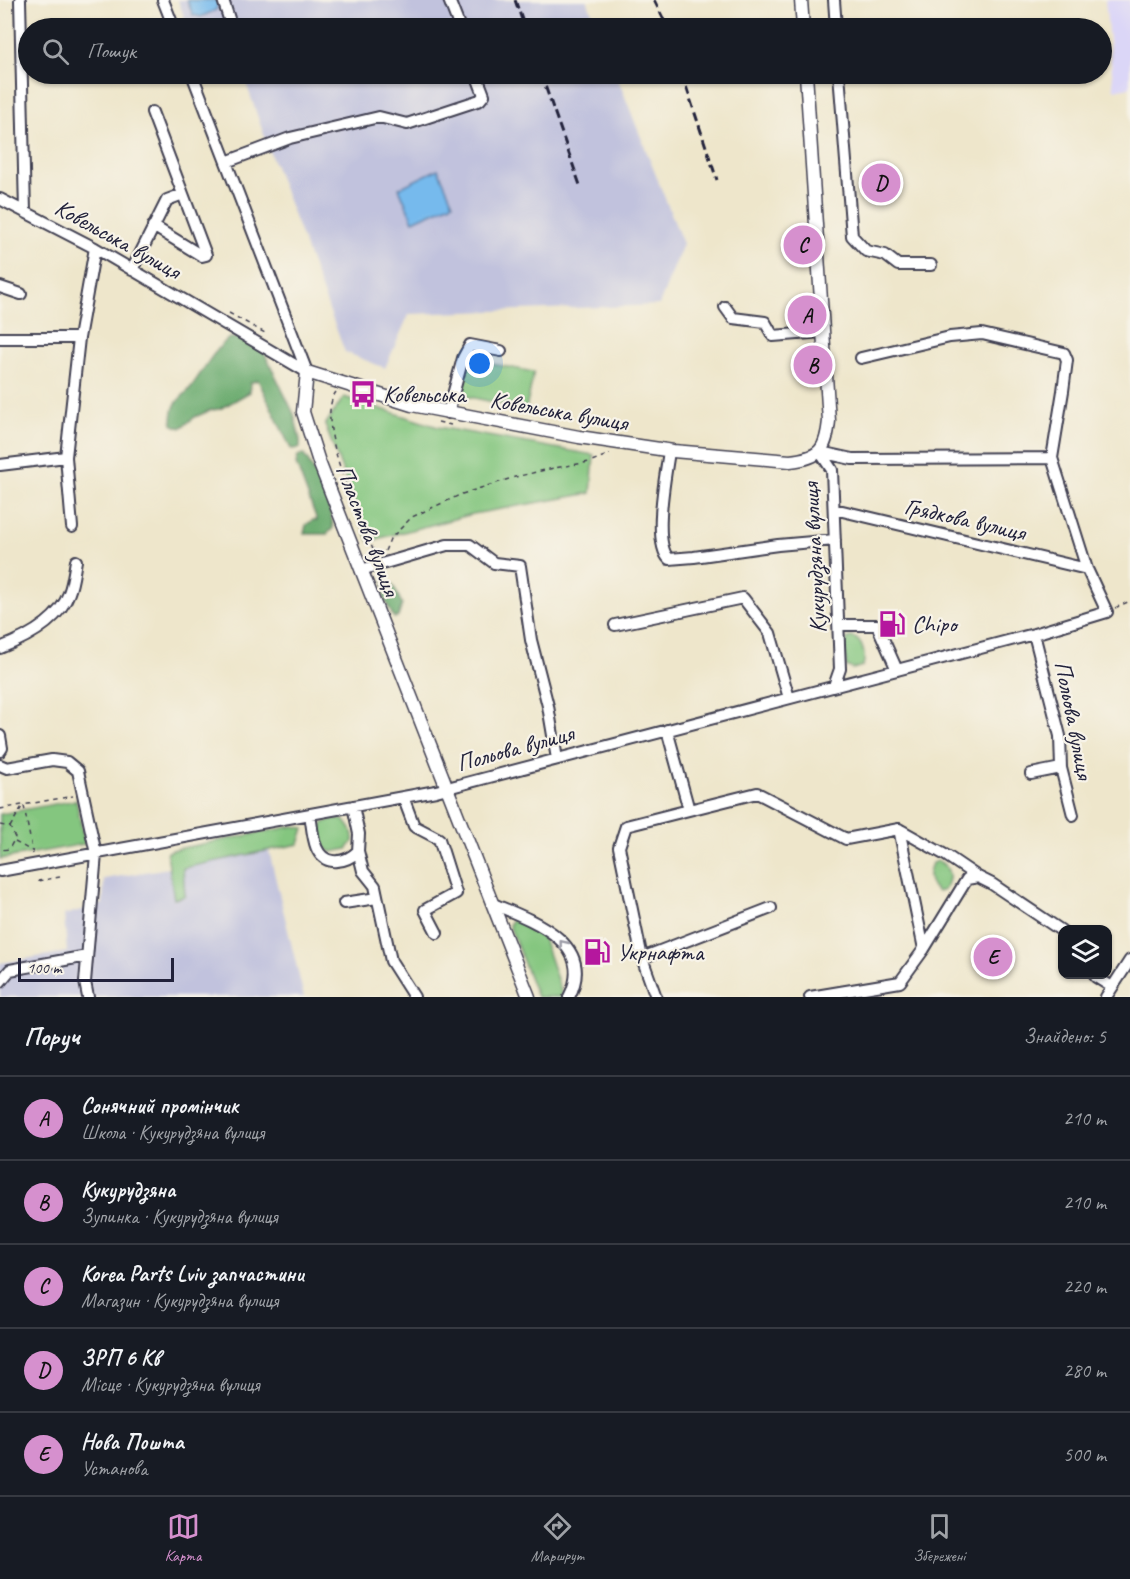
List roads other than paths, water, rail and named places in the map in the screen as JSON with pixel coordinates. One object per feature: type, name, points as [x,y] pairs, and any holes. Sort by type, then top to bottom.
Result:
[{"type":"main road","points":[[801,0],[802,18]]},
{"type":"main road","name":"Кукурудзяна вулиця","points":[[807,84],[829,421],[827,440],[820,452]]},
{"type":"main road","name":"Ковельська вулиця","points":[[307,372],[412,405],[669,451],[790,461],[805,459],[820,452]]},
{"type":"main road","name":"Пластова вулиця","points":[[307,372],[303,412],[319,462],[528,997]]},
{"type":"street","points":[[20,0],[20,18]]},
{"type":"street","points":[[164,0],[170,18]]},
{"type":"street","points":[[223,0],[229,18]]},
{"type":"street","points":[[449,0],[456,18]]},
{"type":"street","points":[[834,0],[835,18]]},
{"type":"street","points":[[22,84],[25,212]]},
{"type":"street","name":"Пластова вулиця","points":[[196,84],[307,372]]},
{"type":"street","points":[[226,162],[301,135],[379,117],[407,124],[480,100],[483,95],[479,84]]},
{"type":"street","points":[[840,84],[852,236],[866,251],[885,255],[898,265],[931,265]]},
{"type":"street","points":[[152,112],[206,255],[202,256],[153,226]]},
{"type":"street","points":[[132,270],[167,200],[183,194]]},
{"type":"street","name":"Ковельська вулиця","points":[[0,199],[95,248],[307,372]]},
{"type":"street","points":[[72,527],[66,457],[79,338],[95,248]]},
{"type":"street","points":[[0,287],[21,294]]},
{"type":"street","points":[[725,306],[733,318],[765,322],[773,336],[824,332]]},
{"type":"street","points":[[861,358],[950,337],[982,334],[1064,353],[1067,360],[1052,458],[1087,569]]},
{"type":"street","points":[[0,338],[79,338]]},
{"type":"street","points":[[448,412],[463,358],[470,345],[501,351]]},
{"type":"street","points":[[669,451],[660,517],[663,548],[669,559],[836,540]]},
{"type":"street","name":"Ковельська вулиця","points":[[820,452],[852,459],[1052,458]]},
{"type":"street","name":"Кукурудзяна вулиця","points":[[820,452],[832,471],[840,669],[834,686]]},
{"type":"street","points":[[0,465],[66,457]]},
{"type":"street","name":"Грядкова вулиця","points":[[834,509],[1087,569]]},
{"type":"street","points":[[361,570],[447,545],[470,545],[494,562],[520,566],[531,640],[548,706],[557,759]]},
{"type":"street","points":[[0,648],[48,622],[61,609],[69,593],[76,561]]},
{"type":"street","name":"Польова вулиця","points":[[0,871],[448,788],[1034,634],[1107,612],[1087,569]]},
{"type":"street","points":[[615,625],[743,598],[770,633],[789,698]]},
{"type":"street","points":[[839,625],[877,625],[897,670]]},
{"type":"street","name":"Польова вулиця","points":[[1034,634],[1060,736],[1061,768],[1073,815]]},
{"type":"street","points":[[667,730],[689,810]]},
{"type":"street","points":[[0,736],[2,748],[0,751]]},
{"type":"street","points":[[0,765],[7,768],[52,760],[67,762],[78,771],[96,854],[85,982],[88,997]]},
{"type":"street","points":[[1031,774],[1061,768]]},
{"type":"street","points":[[656,997],[642,958],[619,847],[626,826],[757,792],[846,839],[899,829],[947,856],[1058,928]]},
{"type":"street","points":[[403,797],[414,826],[439,839],[456,893],[425,910],[436,933]]},
{"type":"street","points":[[353,806],[359,834],[358,851],[363,871],[375,886],[390,961],[414,997]]},
{"type":"street","points":[[310,814],[315,844],[320,856],[328,861],[339,862],[352,857],[358,851]]},
{"type":"street","points":[[899,829],[924,949]]},
{"type":"street","points":[[810,997],[900,982],[924,949],[968,879],[978,877]]},
{"type":"street","points":[[344,903],[377,898]]},
{"type":"street","points":[[493,904],[539,925],[561,939],[575,960],[576,984],[569,997]]},
{"type":"street","points":[[642,958],[771,908]]},
{"type":"street","points":[[0,982],[10,970],[87,956]]},
{"type":"street","points":[[1098,979],[1109,992],[1130,960]]},
{"type":"water","points":[[187,0],[217,0],[218,4],[216,10],[201,17],[193,15]]},
{"type":"water","points":[[438,169],[453,203],[413,221],[399,188]]},
{"type":"railway","points":[[515,0],[521,18]]},
{"type":"railway","points":[[654,0],[663,18]]},
{"type":"railway","points":[[545,84],[580,185]]},
{"type":"railway","points":[[685,84],[717,180]]},
{"type":"place","name":"ЗРП 6 Кв","points":[[881,183]]},
{"type":"place","name":"Korea Parts Lviv запчастини","points":[[803,245]]},
{"type":"place","name":"Сонячний промінчик","points":[[807,315]]},
{"type":"place","name":"Кукурудзяна","points":[[813,365]]},
{"type":"place","name":"Ковельська","points":[[363,394]]},
{"type":"place","name":"Chipo","points":[[892,624]]},
{"type":"place","name":"Укрнафта","points":[[597,952]]},
{"type":"place","name":"Нова Пошта","points":[[993,957]]}]
